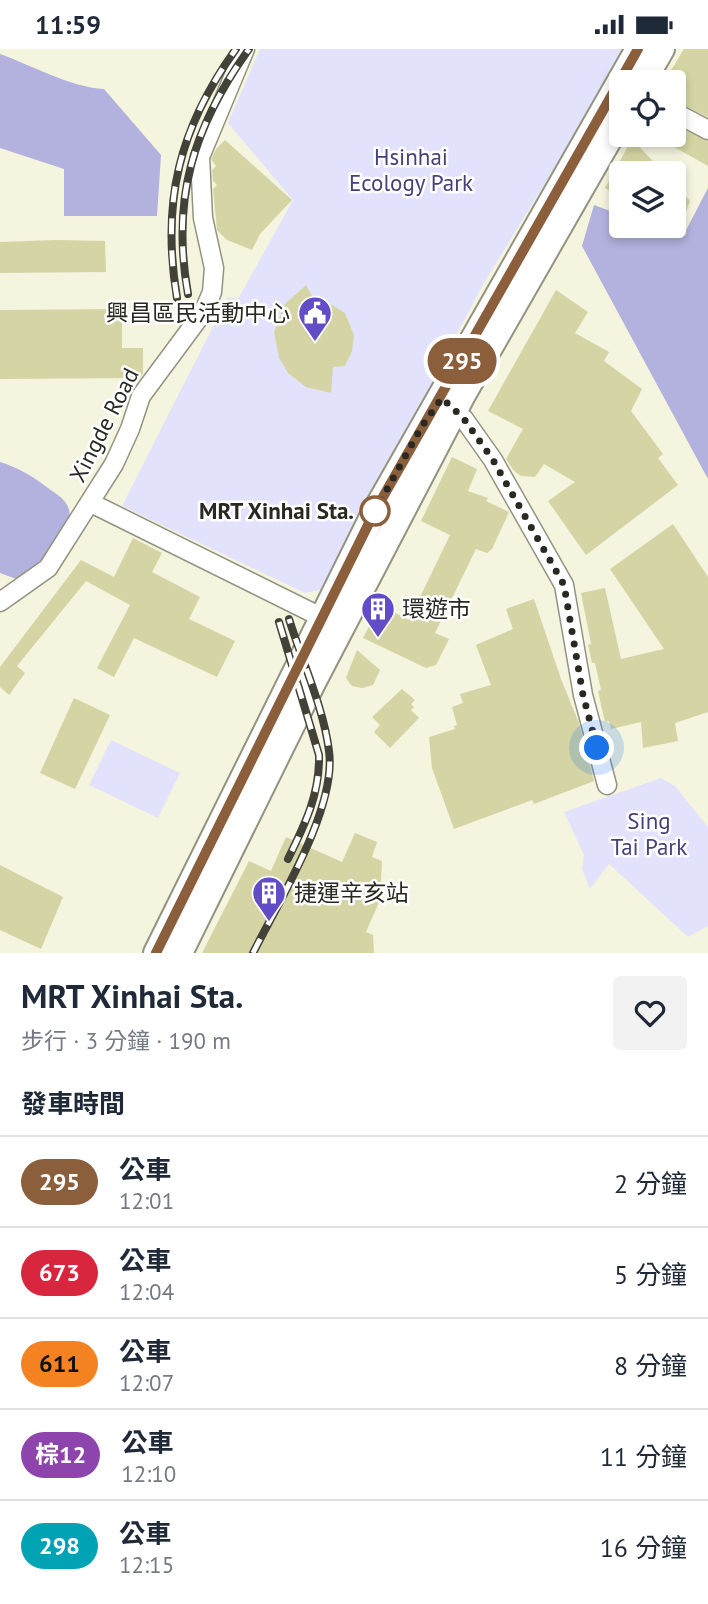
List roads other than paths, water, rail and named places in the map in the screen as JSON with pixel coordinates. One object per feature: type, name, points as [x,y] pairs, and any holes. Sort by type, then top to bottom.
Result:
[{"type":"main road","points":[[448,405],[638,49]]},
{"type":"main road","points":[[650,70],[662,49]]},
{"type":"main road","points":[[180,953],[332,623],[375,511],[422,426],[448,405],[609,139]]},
{"type":"main road","points":[[156,953],[332,623]]},
{"type":"street","name":"Xingde Road","points":[[0,602],[48,568],[114,464],[141,396],[204,311],[212,292],[214,268],[203,218],[200,157],[245,49]]},
{"type":"street","points":[[686,118],[708,130]]},
{"type":"street","points":[[448,405],[464,419],[493,460],[564,585],[583,695],[607,785]]},
{"type":"street","points":[[91,503],[332,623]]},
{"type":"railway","points":[[177,298],[171,230],[179,167],[200,108],[236,49]]},
{"type":"railway","points":[[188,294],[182,227],[191,165],[213,107],[249,49]]},
{"type":"railway","points":[[253,953],[304,854],[324,799],[329,774],[329,751],[322,719],[289,619]]},
{"type":"railway","points":[[279,622],[319,755],[314,796],[306,821],[288,859]]},
{"type":"place","name":"興昌區民活動中心","points":[[315,343]]},
{"type":"place","name":"MRT Xinhai Sta.","points":[[375,511]]},
{"type":"place","name":"環遊市","points":[[378,639]]},
{"type":"place","name":"捷運辛亥站","points":[[269,923]]},
{"type":"park label","name":"Hsinhai Ecology Park","points":[[411,170]]},
{"type":"park label","name":"Sing Tai Park","points":[[649,834]]}]
